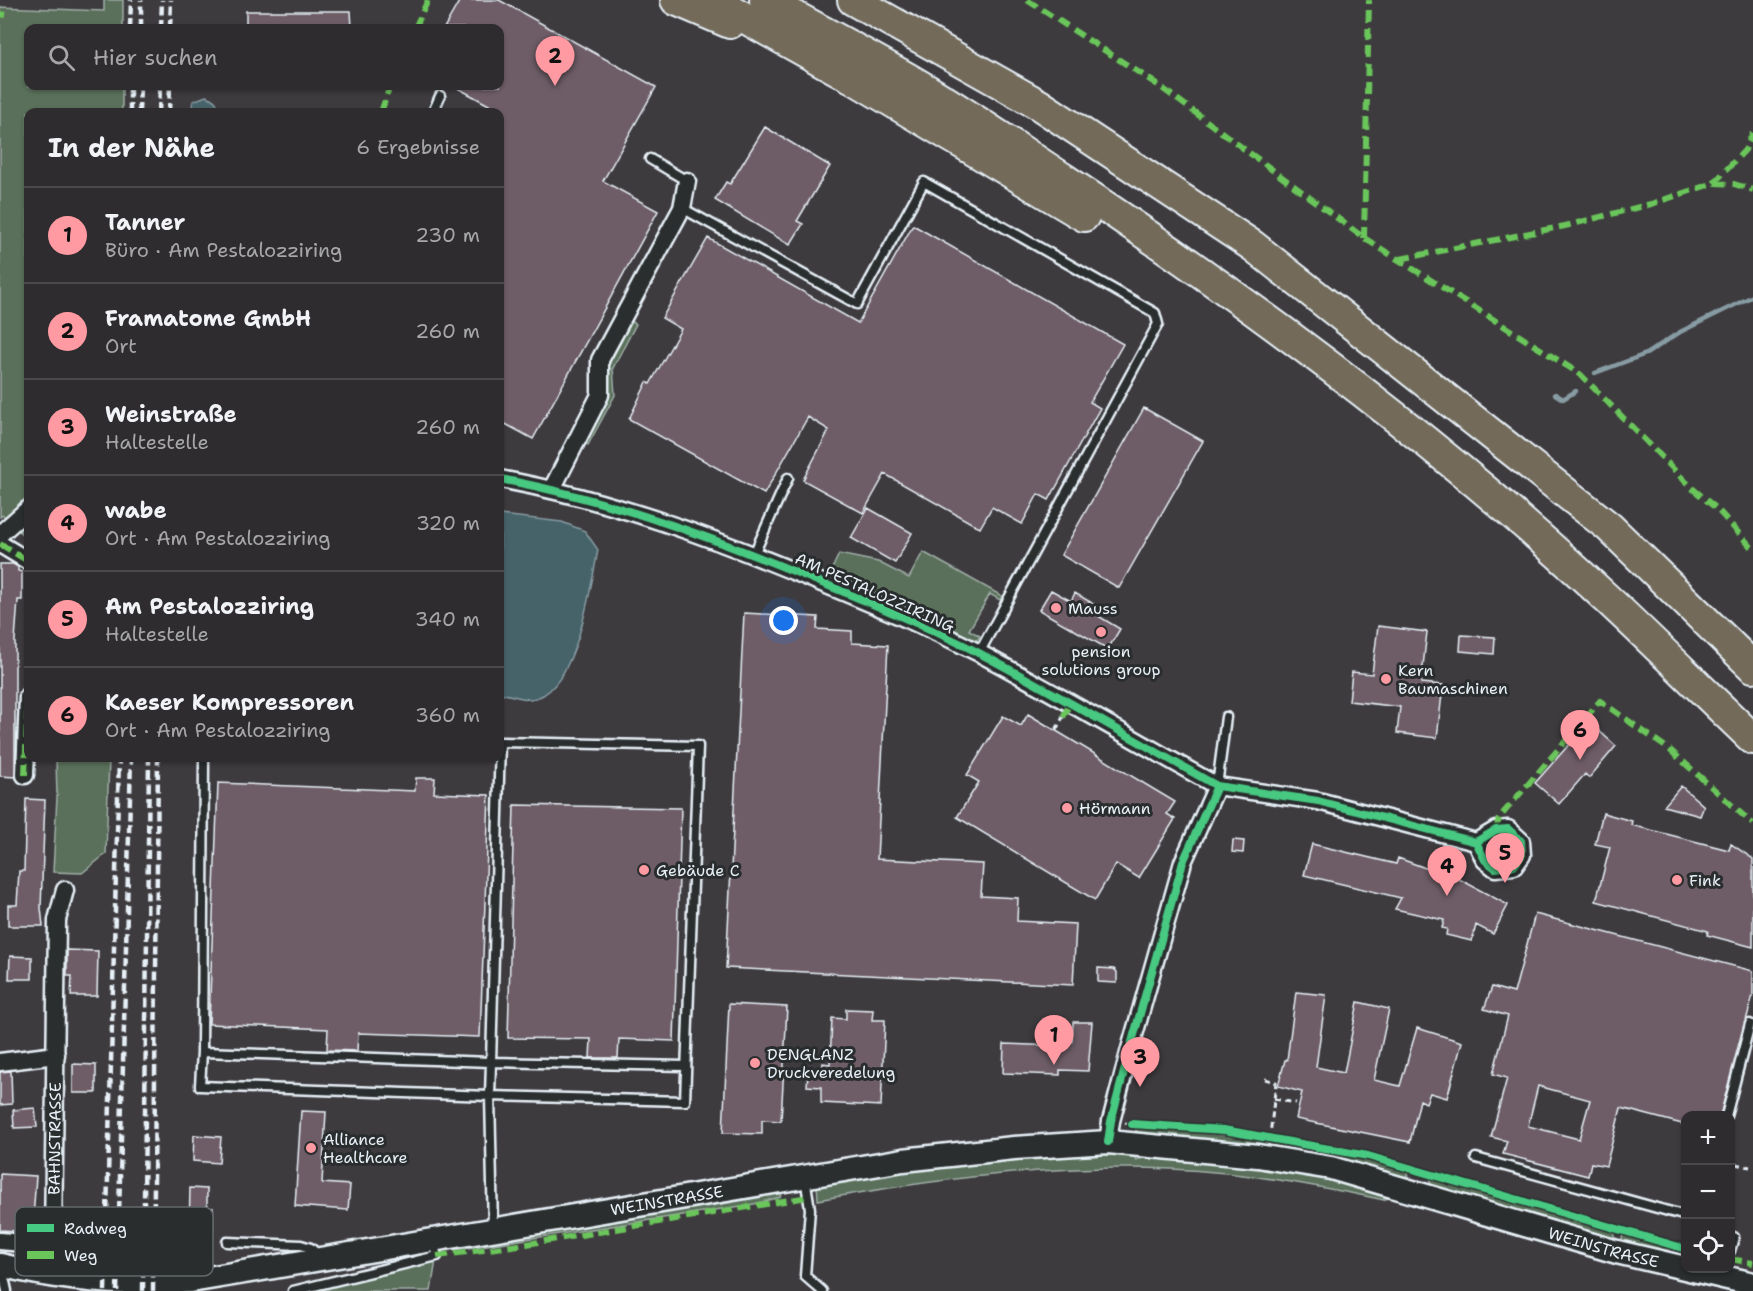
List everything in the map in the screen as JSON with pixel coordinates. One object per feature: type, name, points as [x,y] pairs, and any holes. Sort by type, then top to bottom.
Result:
[{"type":"highway","points":[[676,0],[856,80]]},
{"type":"highway","points":[[713,0],[856,80],[1158,262],[1282,349],[1334,381],[1372,399]]},
{"type":"highway","points":[[765,0],[908,79],[1143,231],[1372,399],[1522,521],[1602,594],[1753,739]]},
{"type":"highway","points":[[853,0],[1038,104],[1253,246],[1431,384],[1609,528],[1753,667]]},
{"type":"highway","points":[[895,0],[992,60],[1038,104]]},
{"type":"main road","name":"WEINSTRASSE","points":[[58,1276],[153,1284],[229,1275],[805,1175],[992,1150],[1108,1142],[1248,1154],[1331,1168],[1681,1267]]},
{"type":"main road","name":"WEINSTRASSE","points":[[1725,1274],[1753,1284]]},
{"type":"street","points":[[552,489],[600,395],[600,360],[682,208],[687,181]]},
{"type":"street","name":"AM PESTALOZZIRING","points":[[504,480],[552,489],[635,512],[754,554],[909,619],[979,653],[1217,786],[1318,801],[1476,842]]},
{"type":"street","points":[[0,534],[24,513]]},
{"type":"street","points":[[0,544],[24,559]]},
{"type":"street","points":[[25,776],[26,762]]},
{"type":"street","points":[[1108,1142],[1111,1120],[1130,1049],[1183,862],[1217,786]]},
{"type":"street","name":"BAHNSTRASSE","points":[[53,1207],[57,920],[65,890]]},
{"type":"street","points":[[0,1062],[56,1055]]},
{"type":"street","name":"BAHNSTRASSE","points":[[0,1241],[15,1242]]},
{"type":"lane","points":[[435,108],[440,96]]},
{"type":"lane","points":[[650,159],[687,181]]},
{"type":"lane","points":[[682,208],[857,304],[924,182],[1155,313],[1158,324],[979,653]]},
{"type":"lane","points":[[754,554],[788,478]]},
{"type":"lane","points":[[1217,786],[1226,717]]},
{"type":"lane","points":[[204,762],[200,1086],[685,1101],[698,746],[504,742]]},
{"type":"lane","points":[[493,1228],[490,1096],[499,762]]},
{"type":"lane","points":[[1727,1111],[1750,1024]]},
{"type":"lane","points":[[202,1052],[686,1066]]},
{"type":"lane","points":[[1476,1158],[1681,1215]]},
{"type":"lane","points":[[805,1175],[810,1209],[805,1275],[822,1291]]},
{"type":"lane","points":[[293,1291],[437,1256],[432,1238]]},
{"type":"lane","points":[[227,1242],[301,1245],[311,1248],[321,1259]]},
{"type":"lane","points":[[1,1265],[7,1291]]},
{"type":"path","points":[[1056,730],[1063,717]]},
{"type":"path","points":[[1265,1079],[1276,1082],[1270,1136]]},
{"type":"path","points":[[1275,1099],[1296,1103]]},
{"type":"path","points":[[1736,1164],[1750,1167]]},
{"type":"green space","points":[[104,0],[123,0],[123,24],[24,24],[24,90],[122,90],[122,108],[24,108],[24,536],[3,515],[0,517],[0,7],[104,11]]},
{"type":"green space","points":[[631,321],[636,324],[613,368],[615,395],[588,445],[583,442],[609,394],[607,367]]},
{"type":"green space","points":[[923,552],[1002,596],[1000,600],[990,594],[969,630],[980,636],[976,642],[919,611],[830,573],[839,554],[878,562],[909,578]]},
{"type":"green space","points":[[56,762],[109,762],[106,854],[82,873],[53,872],[57,797]]},
{"type":"green space","points":[[1135,1127],[1205,1133],[1308,1147],[1411,1171],[1404,1178],[1145,1136],[1136,1131]]},
{"type":"green space","points":[[1134,1156],[1136,1160],[1152,1156],[1275,1168],[1392,1195],[1384,1200],[1252,1176],[1172,1169],[1127,1168],[994,1175],[818,1200],[817,1183],[992,1158]]},
{"type":"green space","points":[[1429,1176],[1610,1231],[1614,1234],[1613,1241],[1431,1186]]},
{"type":"green space","points":[[771,1191],[782,1193],[780,1197],[754,1204],[455,1250],[449,1248]]},
{"type":"green space","points":[[1623,1234],[1674,1248],[1664,1251],[1621,1243]]},
{"type":"green space","points":[[436,1260],[431,1291],[314,1291]]},
{"type":"water","points":[[206,96],[212,98],[218,108],[192,108],[193,101]]},
{"type":"water","points":[[504,515],[562,522],[585,531],[598,550],[586,611],[570,659],[559,679],[547,693],[531,699],[504,694]]},
{"type":"building","points":[[460,0],[499,0],[656,87],[603,181],[658,211],[533,439],[504,423],[504,108],[494,108],[461,90],[504,90],[504,24],[446,24]]},
{"type":"building","points":[[246,11],[351,11],[352,24],[246,24]]},
{"type":"building","points":[[765,127],[830,166],[797,221],[803,224],[790,245],[715,200],[726,182],[730,184]]},
{"type":"building","points":[[913,225],[1123,344],[1090,402],[1100,408],[1049,500],[1038,494],[1022,524],[992,507],[980,528],[885,474],[863,513],[803,480],[829,430],[808,417],[764,494],[629,419],[647,382],[650,384],[681,329],[662,318],[708,238],[858,323]]},
{"type":"building","points":[[1144,408],[1203,441],[1119,588],[1061,555]]},
{"type":"building","points":[[868,508],[912,533],[895,563],[851,538]]},
{"type":"building","points":[[0,564],[13,564],[18,567],[18,571],[22,572],[22,600],[18,600],[15,640],[15,777],[0,776]]},
{"type":"building","points":[[1051,590],[1071,601],[1075,593],[1099,607],[1095,614],[1120,629],[1108,649],[1039,610]]},
{"type":"building","points":[[744,613],[818,617],[817,629],[852,631],[852,643],[888,645],[877,859],[983,864],[981,896],[1018,898],[1017,921],[1076,924],[1073,985],[726,968]]},
{"type":"building","name":"Kern Baumaschinen","points":[[1378,626],[1427,632],[1421,683],[1443,685],[1437,738],[1397,733],[1400,707],[1349,701],[1352,672],[1372,674]]},
{"type":"building","points":[[1461,635],[1495,637],[1494,654],[1460,651]]},
{"type":"building","name":"Hörmann","points":[[1028,714],[1175,802],[1167,814],[1175,819],[1139,878],[1116,864],[1095,900],[957,817],[979,782],[967,775],[1003,716],[1021,726]]},
{"type":"building","points":[[1589,722],[1616,746],[1589,778],[1585,774],[1559,804],[1535,783]]},
{"type":"building","points":[[416,778],[435,778],[434,793],[489,795],[480,1037],[358,1033],[357,1051],[327,1050],[328,1029],[209,1024],[218,783],[415,791]]},
{"type":"building","points":[[1681,786],[1704,806],[1700,816],[1664,806]]},
{"type":"building","points":[[26,799],[45,800],[41,908],[43,926],[8,926],[8,905],[17,905],[19,871],[24,871]]},
{"type":"building","points":[[514,805],[681,808],[674,1041],[619,1039],[618,1058],[590,1058],[591,1039],[508,1038]]},
{"type":"building","name":"Fink","points":[[1603,813],[1632,821],[1631,825],[1729,850],[1731,844],[1753,859],[1753,947],[1707,935],[1708,931],[1596,901],[1610,847],[1595,844]]},
{"type":"building","points":[[1233,840],[1244,841],[1243,853],[1232,852]]},
{"type":"building","points":[[1312,844],[1396,864],[1398,858],[1431,870],[1433,865],[1508,905],[1493,934],[1476,925],[1472,941],[1446,935],[1447,929],[1442,928],[1444,920],[1395,909],[1401,898],[1304,875]]},
{"type":"building","points":[[1535,914],[1753,971],[1753,995],[1721,1111],[1681,1111],[1681,1124],[1621,1108],[1606,1166],[1591,1163],[1588,1176],[1503,1154],[1507,1141],[1491,1137],[1507,1078],[1493,1074],[1508,1016],[1484,1009],[1492,987],[1514,993]],"holes":[[[1538,1086],[1590,1100],[1579,1139],[1528,1126]]]},
{"type":"building","points":[[67,950],[98,951],[97,996],[71,996],[72,976],[67,976]]},
{"type":"building","points":[[10,956],[32,957],[32,979],[9,979]]},
{"type":"building","points":[[1098,968],[1114,969],[1117,972],[1117,983],[1098,982]]},
{"type":"building","points":[[1296,992],[1326,995],[1316,1067],[1344,1073],[1358,1002],[1389,1009],[1374,1080],[1400,1086],[1417,1028],[1462,1042],[1447,1098],[1430,1093],[1426,1103],[1420,1100],[1410,1142],[1296,1119],[1302,1092],[1278,1086],[1285,1060],[1287,1060]]},
{"type":"building","name":"DENGLANZ Druckveredelung","points":[[729,1004],[787,1007],[781,1121],[762,1120],[762,1134],[723,1133]]},
{"type":"building","points":[[846,1009],[873,1010],[872,1020],[885,1020],[881,1106],[821,1103],[821,1087],[807,1086],[808,1073],[822,1074],[823,1063],[830,1064],[832,1018],[846,1019]]},
{"type":"building","points":[[1073,1022],[1092,1022],[1088,1071],[1060,1070],[1060,1075],[1003,1073],[1004,1044],[1061,1046],[1062,1041],[1072,1042]]},
{"type":"building","points":[[73,1064],[96,1065],[96,1093],[73,1093]]},
{"type":"building","points":[[11,1071],[12,1104],[0,1105],[0,1072]]},
{"type":"building","points":[[35,1108],[37,1127],[14,1128],[13,1110]]},
{"type":"building","name":"Alliance Healthcare","points":[[301,1111],[326,1112],[322,1183],[350,1185],[348,1210],[295,1206]]},
{"type":"building","points":[[194,1135],[221,1137],[219,1163],[193,1161]]},
{"type":"building","points":[[0,1174],[36,1176],[34,1207],[15,1207],[15,1231],[0,1230]]},
{"type":"building","points":[[190,1188],[207,1189],[207,1207],[190,1207]]},
{"type":"waterway","points":[[1595,373],[1646,354],[1680,332],[1753,296]]},
{"type":"waterway","points":[[1555,394],[1563,399],[1576,391]]},
{"type":"railway","points":[[130,24],[131,0]]},
{"type":"railway","points":[[141,0],[141,24]]},
{"type":"railway","points":[[161,24],[162,0]]},
{"type":"railway","points":[[170,24],[171,0]]},
{"type":"railway","points":[[130,90],[130,108]]},
{"type":"railway","points":[[139,108],[140,90]]},
{"type":"railway","points":[[159,108],[160,90]]},
{"type":"railway","points":[[169,108],[170,90]]},
{"type":"railway","points":[[107,1207],[119,762]]},
{"type":"railway","points":[[119,1207],[131,762]]},
{"type":"railway","points":[[144,1207],[149,762]]},
{"type":"railway","points":[[154,1207],[158,762]]},
{"type":"railway","points":[[105,1276],[105,1291]]},
{"type":"railway","points":[[117,1276],[117,1291]]},
{"type":"railway","points":[[143,1276],[143,1291]]},
{"type":"railway","points":[[153,1276],[153,1291]]},
{"type":"marked path","points":[[417,24],[428,0]]},
{"type":"marked path","points":[[1027,0],[1158,85],[1364,238],[1580,374],[1692,488],[1717,509],[1753,549]]},
{"type":"marked path","points":[[1364,238],[1369,0]]},
{"type":"marked path","points":[[0,14],[6,15]]},
{"type":"marked path","points":[[382,108],[389,90]]},
{"type":"marked path","points":[[1714,183],[1745,150],[1753,133]]},
{"type":"marked path","points":[[1400,259],[1565,226],[1651,204],[1714,183],[1734,184],[1753,190]]},
{"type":"marked path","points":[[0,544],[24,559]]},
{"type":"marked path","points":[[1496,830],[1499,818],[1600,701],[1670,750],[1753,824]]},
{"type":"marked path","points":[[1063,717],[1070,704]]},
{"type":"marked path","points":[[25,762],[25,775]]},
{"type":"marked path","points":[[437,1256],[527,1244],[808,1197]]},
{"type":"marked path","points":[[1735,1260],[1753,1263]]},
{"type":"cycle path","points":[[504,480],[583,498],[664,522],[743,551],[882,608],[979,653],[1217,786]]},
{"type":"cycle path","points":[[1108,1142],[1111,1121],[1130,1049],[1183,862],[1217,786],[1318,801],[1476,842],[1485,860],[1495,868],[1514,866],[1522,855],[1521,841],[1508,829],[1496,830],[1476,842]]},
{"type":"cycle path","points":[[1132,1124],[1224,1130],[1368,1156],[1681,1248]]},
{"type":"place","name":"Framatome GmbH","points":[[555,86]]},
{"type":"place","name":"Mauss","points":[[1056,608]]},
{"type":"place","name":"pension solutions group","points":[[1101,632]]},
{"type":"place","name":"Kern Baumaschinen","points":[[1386,679]]},
{"type":"place","name":"Kaeser Kompressoren","points":[[1580,760]]},
{"type":"place","name":"Hörmann","points":[[1067,808]]},
{"type":"place","name":"Gebäude C","points":[[644,870]]},
{"type":"place","name":"Fink","points":[[1677,880]]},
{"type":"place","name":"Am Pestalozziring","points":[[1505,883]]},
{"type":"place","name":"wabe","points":[[1447,896]]},
{"type":"place","name":"DENGLANZ Druckveredelung","points":[[755,1063]]},
{"type":"place","name":"Tanner","points":[[1054,1065]]},
{"type":"place","name":"Weinstraße","points":[[1140,1087]]},
{"type":"place","name":"Alliance Healthcare","points":[[311,1148]]}]
